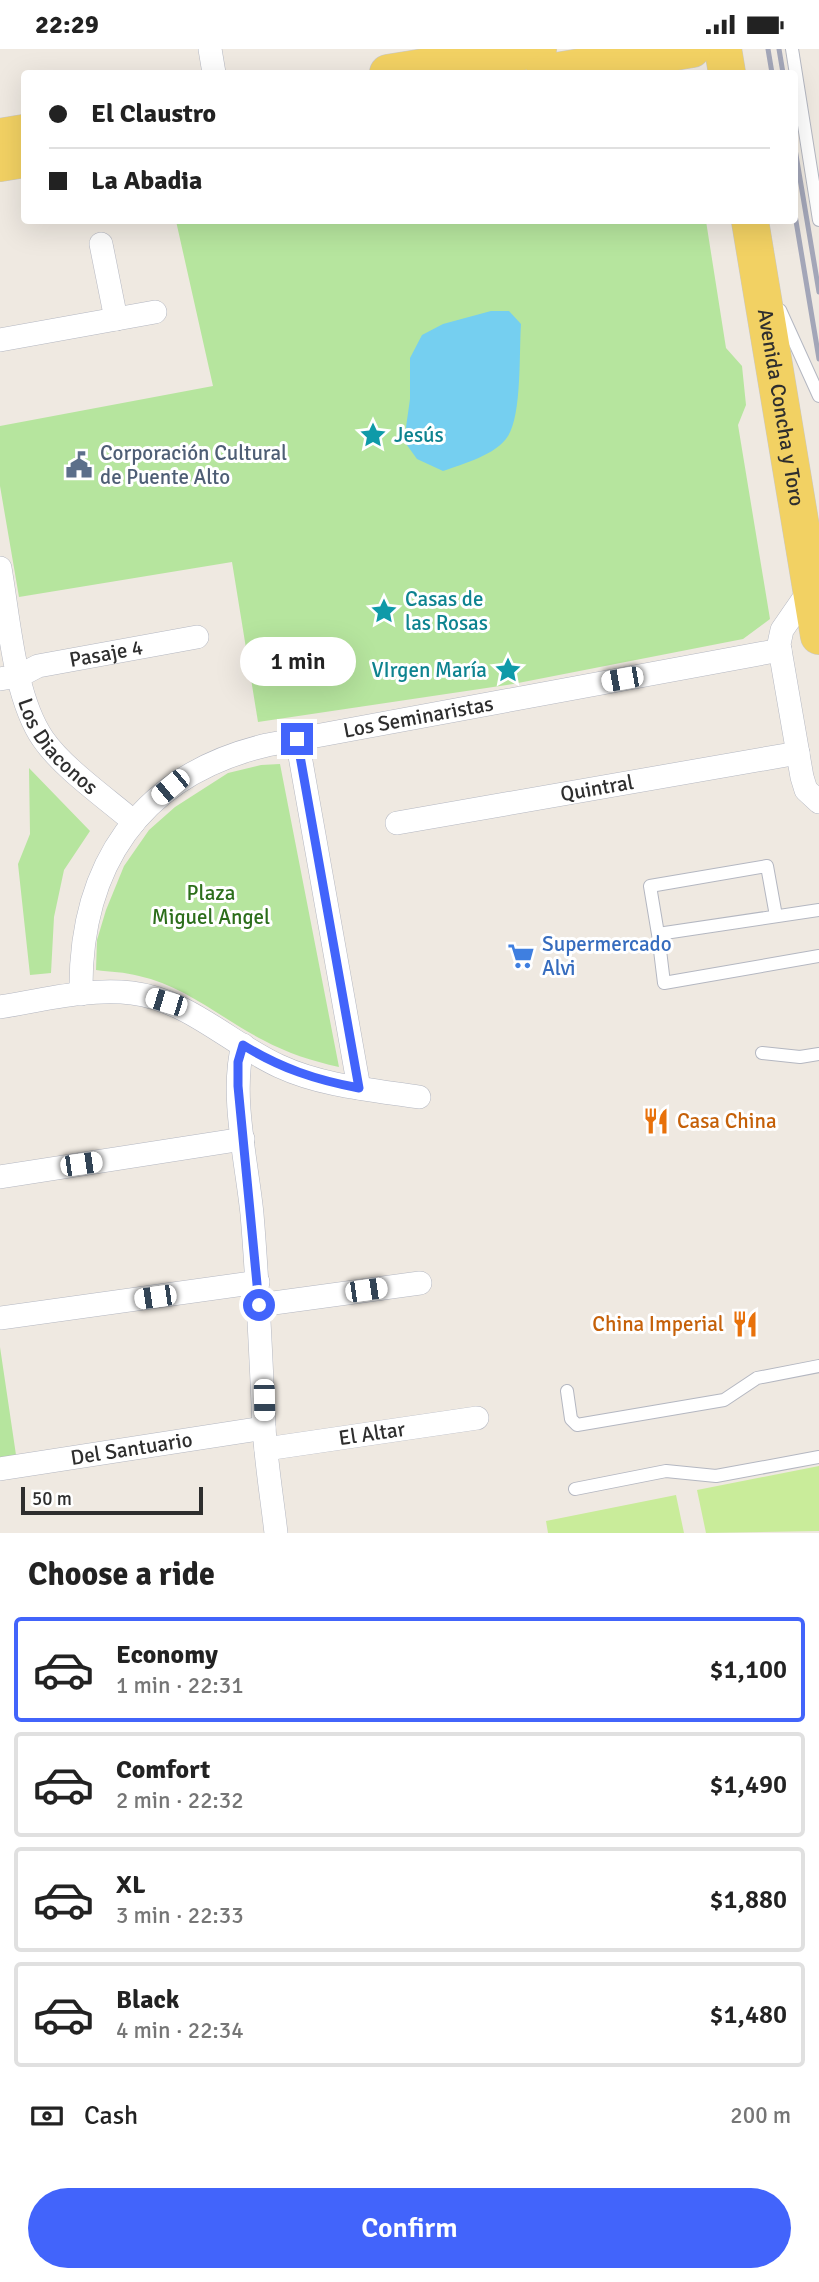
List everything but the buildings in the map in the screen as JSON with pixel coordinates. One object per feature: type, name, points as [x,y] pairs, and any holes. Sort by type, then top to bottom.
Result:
[{"type":"main road","points":[[407,70],[538,49]]},
{"type":"main road","points":[[563,70],[692,49]]},
{"type":"main road","points":[[723,49],[726,70]]},
{"type":"main road","points":[[0,137],[21,134]]},
{"type":"main road","points":[[0,163],[21,160]]},
{"type":"main road","name":"Avenida Concha y Toro","points":[[751,224],[819,636]]},
{"type":"street","points":[[210,49],[214,70]]},
{"type":"street","points":[[101,244],[116,319]]},
{"type":"street","points":[[0,340],[155,311]]},
{"type":"street","name":"Los Diaconos","points":[[0,568],[9,678],[44,739],[67,764],[134,822]]},
{"type":"street","points":[[811,588],[782,629],[780,650],[798,753],[813,796]]},
{"type":"street","name":"Pasaje 4","points":[[9,678],[38,666],[197,637]]},
{"type":"street","name":"Los Seminaristas","points":[[81,994],[82,946],[92,899],[109,859],[134,822],[170,787],[215,761],[240,751],[297,739],[780,650]]},
{"type":"street","points":[[297,739],[359,1088]]},
{"type":"street","name":"Quintral","points":[[397,823],[798,753]]},
{"type":"street","points":[[0,1007],[81,994],[134,993],[166,1002],[198,1016],[279,1066],[359,1088],[419,1097]]},
{"type":"street","points":[[243,1045],[237,1074],[258,1282],[265,1438],[276,1533]]},
{"type":"street","points":[[0,1177],[243,1139]]},
{"type":"street","points":[[0,1318],[258,1282]]},
{"type":"street","points":[[259,1305],[420,1283]]},
{"type":"street","name":"El Altar","points":[[265,1438],[477,1418]]},
{"type":"street","name":"Del Santuario","points":[[0,1469],[265,1438]]},
{"type":"lane","points":[[792,49],[795,70]]},
{"type":"lane","points":[[798,87],[819,220]]},
{"type":"lane","points":[[757,259],[819,396]]},
{"type":"lane","points":[[776,916],[767,866],[650,886],[664,983],[819,956]]},
{"type":"lane","points":[[658,934],[819,910]]},
{"type":"lane","points":[[762,1053],[800,1056],[819,1054]]},
{"type":"lane","points":[[567,1391],[571,1419],[576,1425],[724,1400],[757,1378],[819,1366]]},
{"type":"lane","points":[[575,1489],[666,1471],[716,1475],[819,1457]]},
{"type":"green space","points":[[177,224],[706,224],[726,348],[742,366],[746,405],[738,425],[770,619],[743,639],[513,684],[258,722],[232,562],[19,597],[0,486],[0,426],[213,386]]},
{"type":"green space","name":"Plaza Miguel Angel","points":[[280,764],[339,1067],[272,1045],[172,987],[128,974],[96,970],[97,940],[106,910],[124,866],[149,830],[175,807],[228,773],[261,765]]},
{"type":"green space","points":[[29,768],[90,831],[64,870],[54,917],[51,973],[30,975],[18,864],[30,834]]},
{"type":"green space","points":[[0,1347],[16,1455],[0,1458]]},
{"type":"green space","points":[[819,1466],[819,1531],[706,1533],[697,1490]]},
{"type":"green space","points":[[676,1495],[684,1533],[548,1533],[546,1521]]},
{"type":"water","points":[[491,311],[509,311],[521,324],[516,413],[508,436],[496,449],[443,471],[417,459],[404,441],[410,399],[410,358],[422,335],[443,324]]},
{"type":"railway","points":[[768,49],[772,70]]},
{"type":"railway","points":[[779,49],[782,70]]},
{"type":"railway","points":[[798,167],[819,292]]},
{"type":"railway","points":[[796,224],[819,359]]},
{"type":"place","name":"Jesús","points":[[373,435]]},
{"type":"place","name":"Corporación Cultural de Puente Alto","points":[[79,465]]},
{"type":"place","name":"Casas de las Rosas","points":[[384,611]]},
{"type":"place","name":"VIrgen María","points":[[508,670]]},
{"type":"place","name":"Supermercado Alvi","points":[[521,956]]},
{"type":"place","name":"Casa China","points":[[656,1121]]},
{"type":"place","name":"China Imperial","points":[[745,1324]]},
{"type":"route","points":[[259,1305],[237,1074],[243,1045],[279,1066],[327,1082],[359,1088],[297,739]]}]
